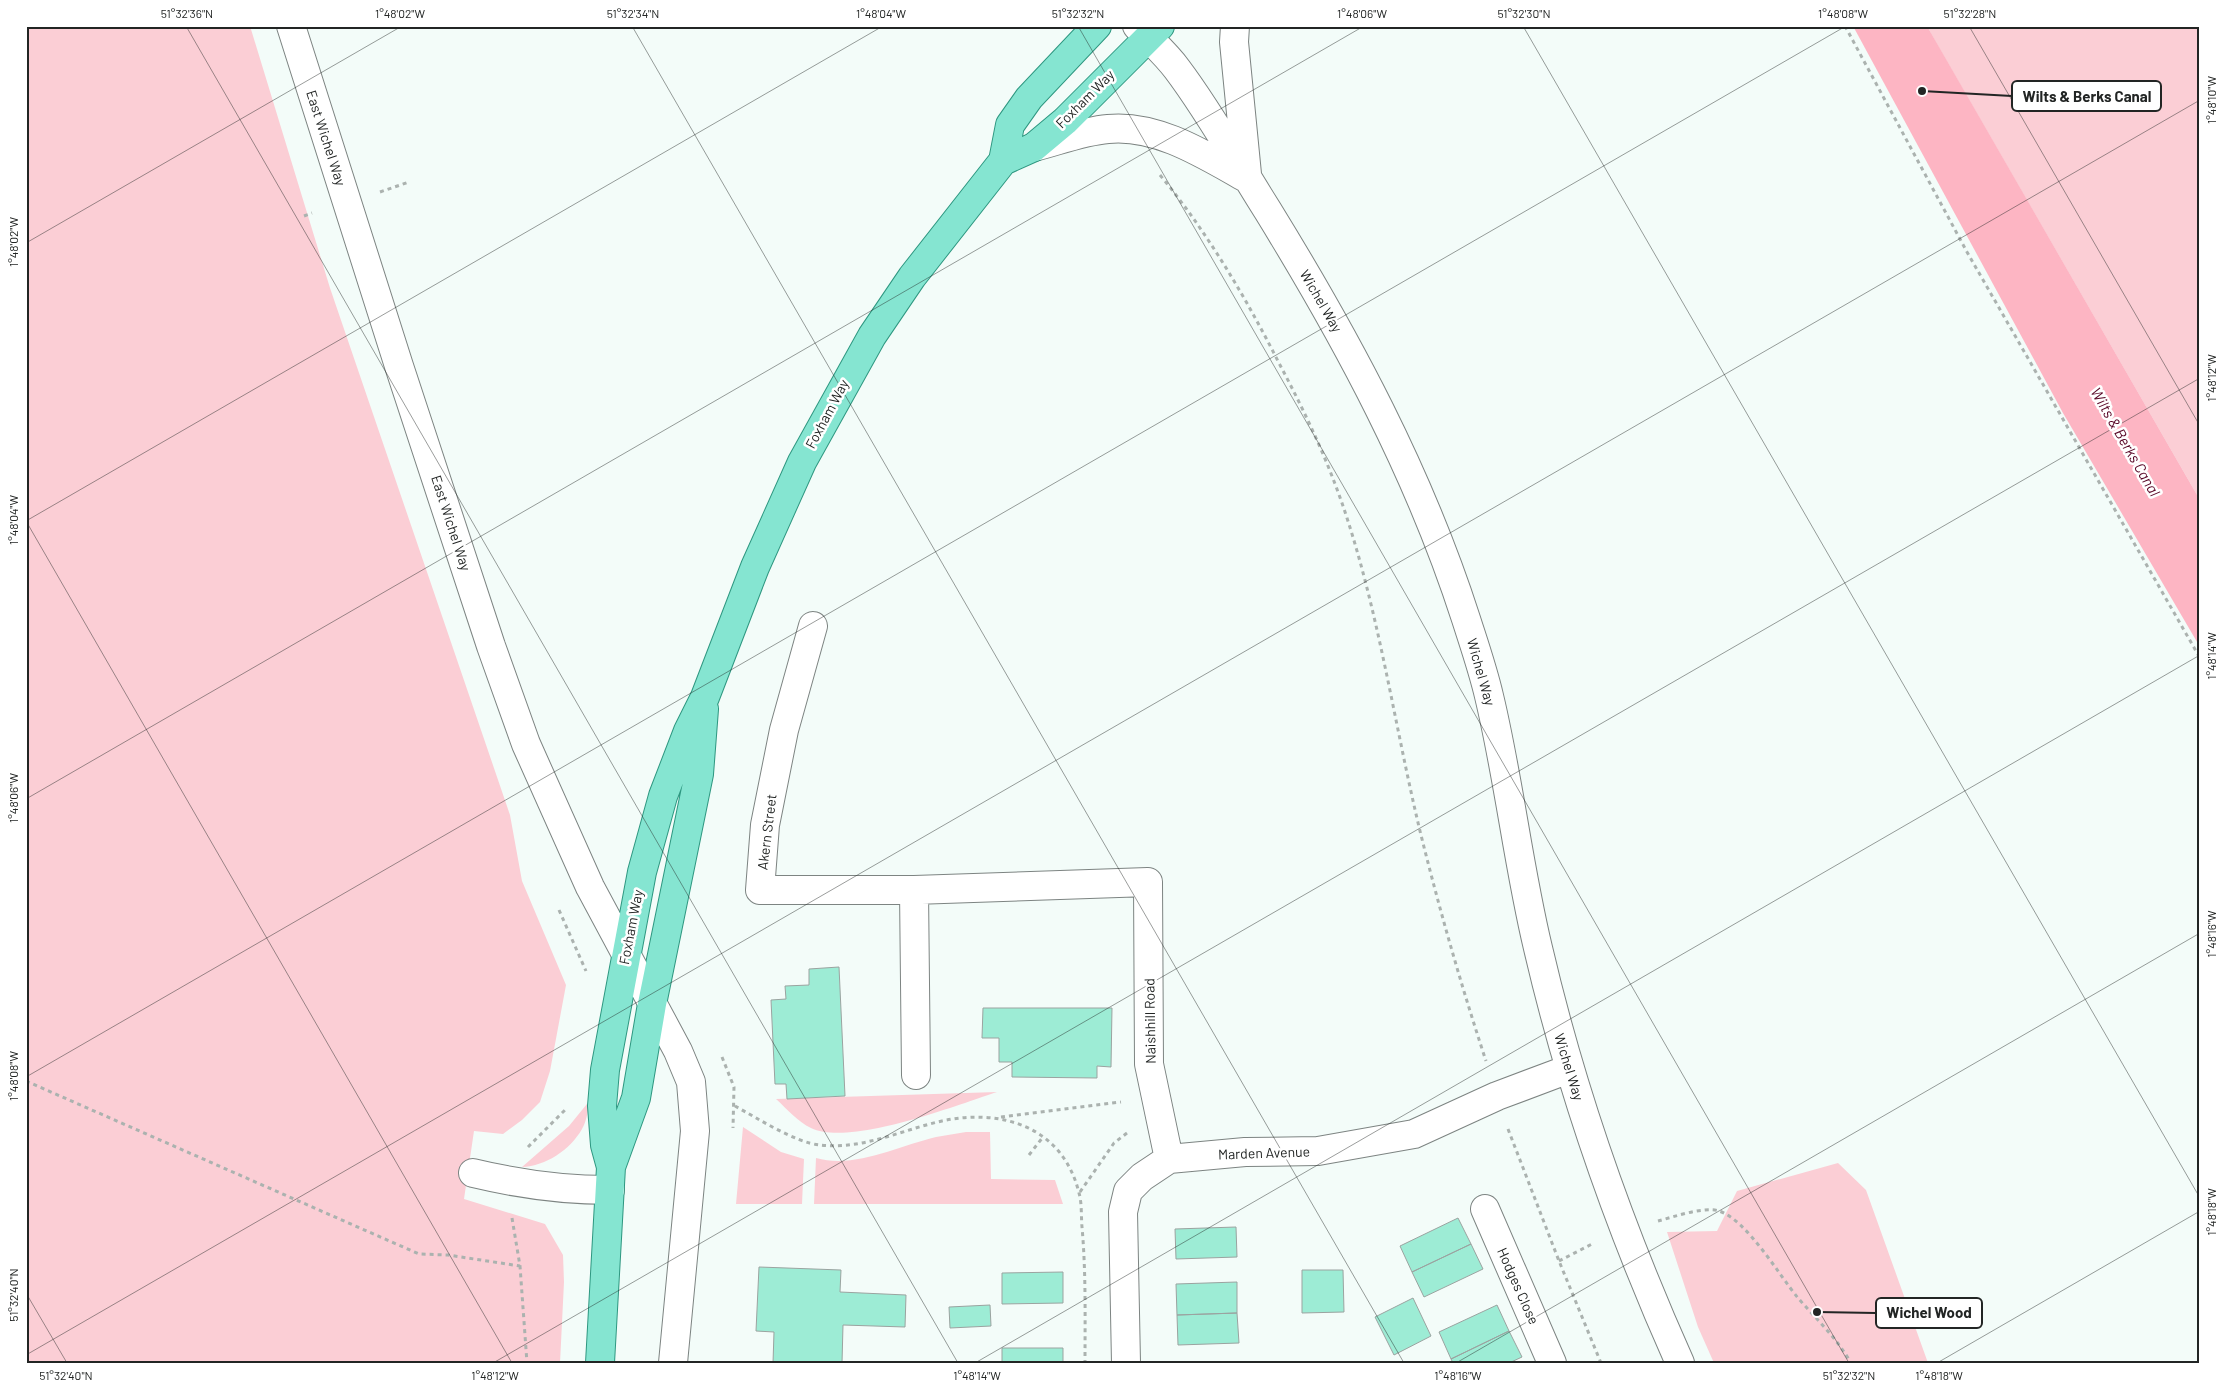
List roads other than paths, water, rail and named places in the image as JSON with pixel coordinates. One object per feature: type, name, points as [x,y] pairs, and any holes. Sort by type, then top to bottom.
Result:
[{"type":"main road","name":"Foxham Way","points":[[600,1363],[611,1179],[602,1106],[605,1070],[642,872],[662,796],[688,731],[705,697],[755,567],[802,462],[856,362],[912,277],[1003,161],[1010,125],[1054,69],[1096,26]]},
{"type":"main road","name":"Foxham Way","points":[[1003,161],[1034,147],[1066,121],[1148,30]]},
{"type":"main road","name":"Foxham Way","points":[[611,1179],[636,1098],[652,1004],[699,774],[705,697]]},
{"type":"street","name":"East Wichel Way","points":[[291,26],[402,376],[491,646],[526,744],[574,854],[652,1004]]},
{"type":"street","points":[[1235,26],[1234,42],[1248,179]]},
{"type":"street","name":"Wichel Way","points":[[1148,30],[1175,66],[1317,291],[1364,377],[1418,488],[1449,567],[1490,696],[1536,942],[1569,1069],[1624,1228],[1652,1300],[1680,1363]]},
{"type":"street","points":[[1034,147],[1090,131],[1110,128],[1134,130],[1163,137],[1200,152],[1248,179]]},
{"type":"street","name":"Akern Street","points":[[814,626],[784,730],[765,825],[760,890],[914,890],[1148,882]]},
{"type":"street","name":"Naishhill Road","points":[[1148,882],[1149,1064],[1169,1159]]},
{"type":"street","points":[[914,890],[916,1075]]},
{"type":"street","points":[[652,1004],[685,1066],[691,1082],[695,1109],[695,1131],[673,1363]]},
{"type":"street","name":"Marden Avenue","points":[[1126,1363],[1123,1212],[1128,1191],[1142,1177],[1169,1159],[1245,1152],[1318,1151],[1414,1134],[1497,1096],[1569,1069]]},
{"type":"street","points":[[473,1173],[548,1188],[611,1179]]},
{"type":"street","name":"Hodges Close","points":[[1485,1209],[1552,1363]]},
{"type":"water","points":[[1853,26],[1927,26],[2200,500],[2200,647],[2063,413]]},
{"type":"place","name":"Wilts & Berks Canal","points":[[1922,91]]},
{"type":"place","name":"Wichel Wood","points":[[1817,1312]]}]
